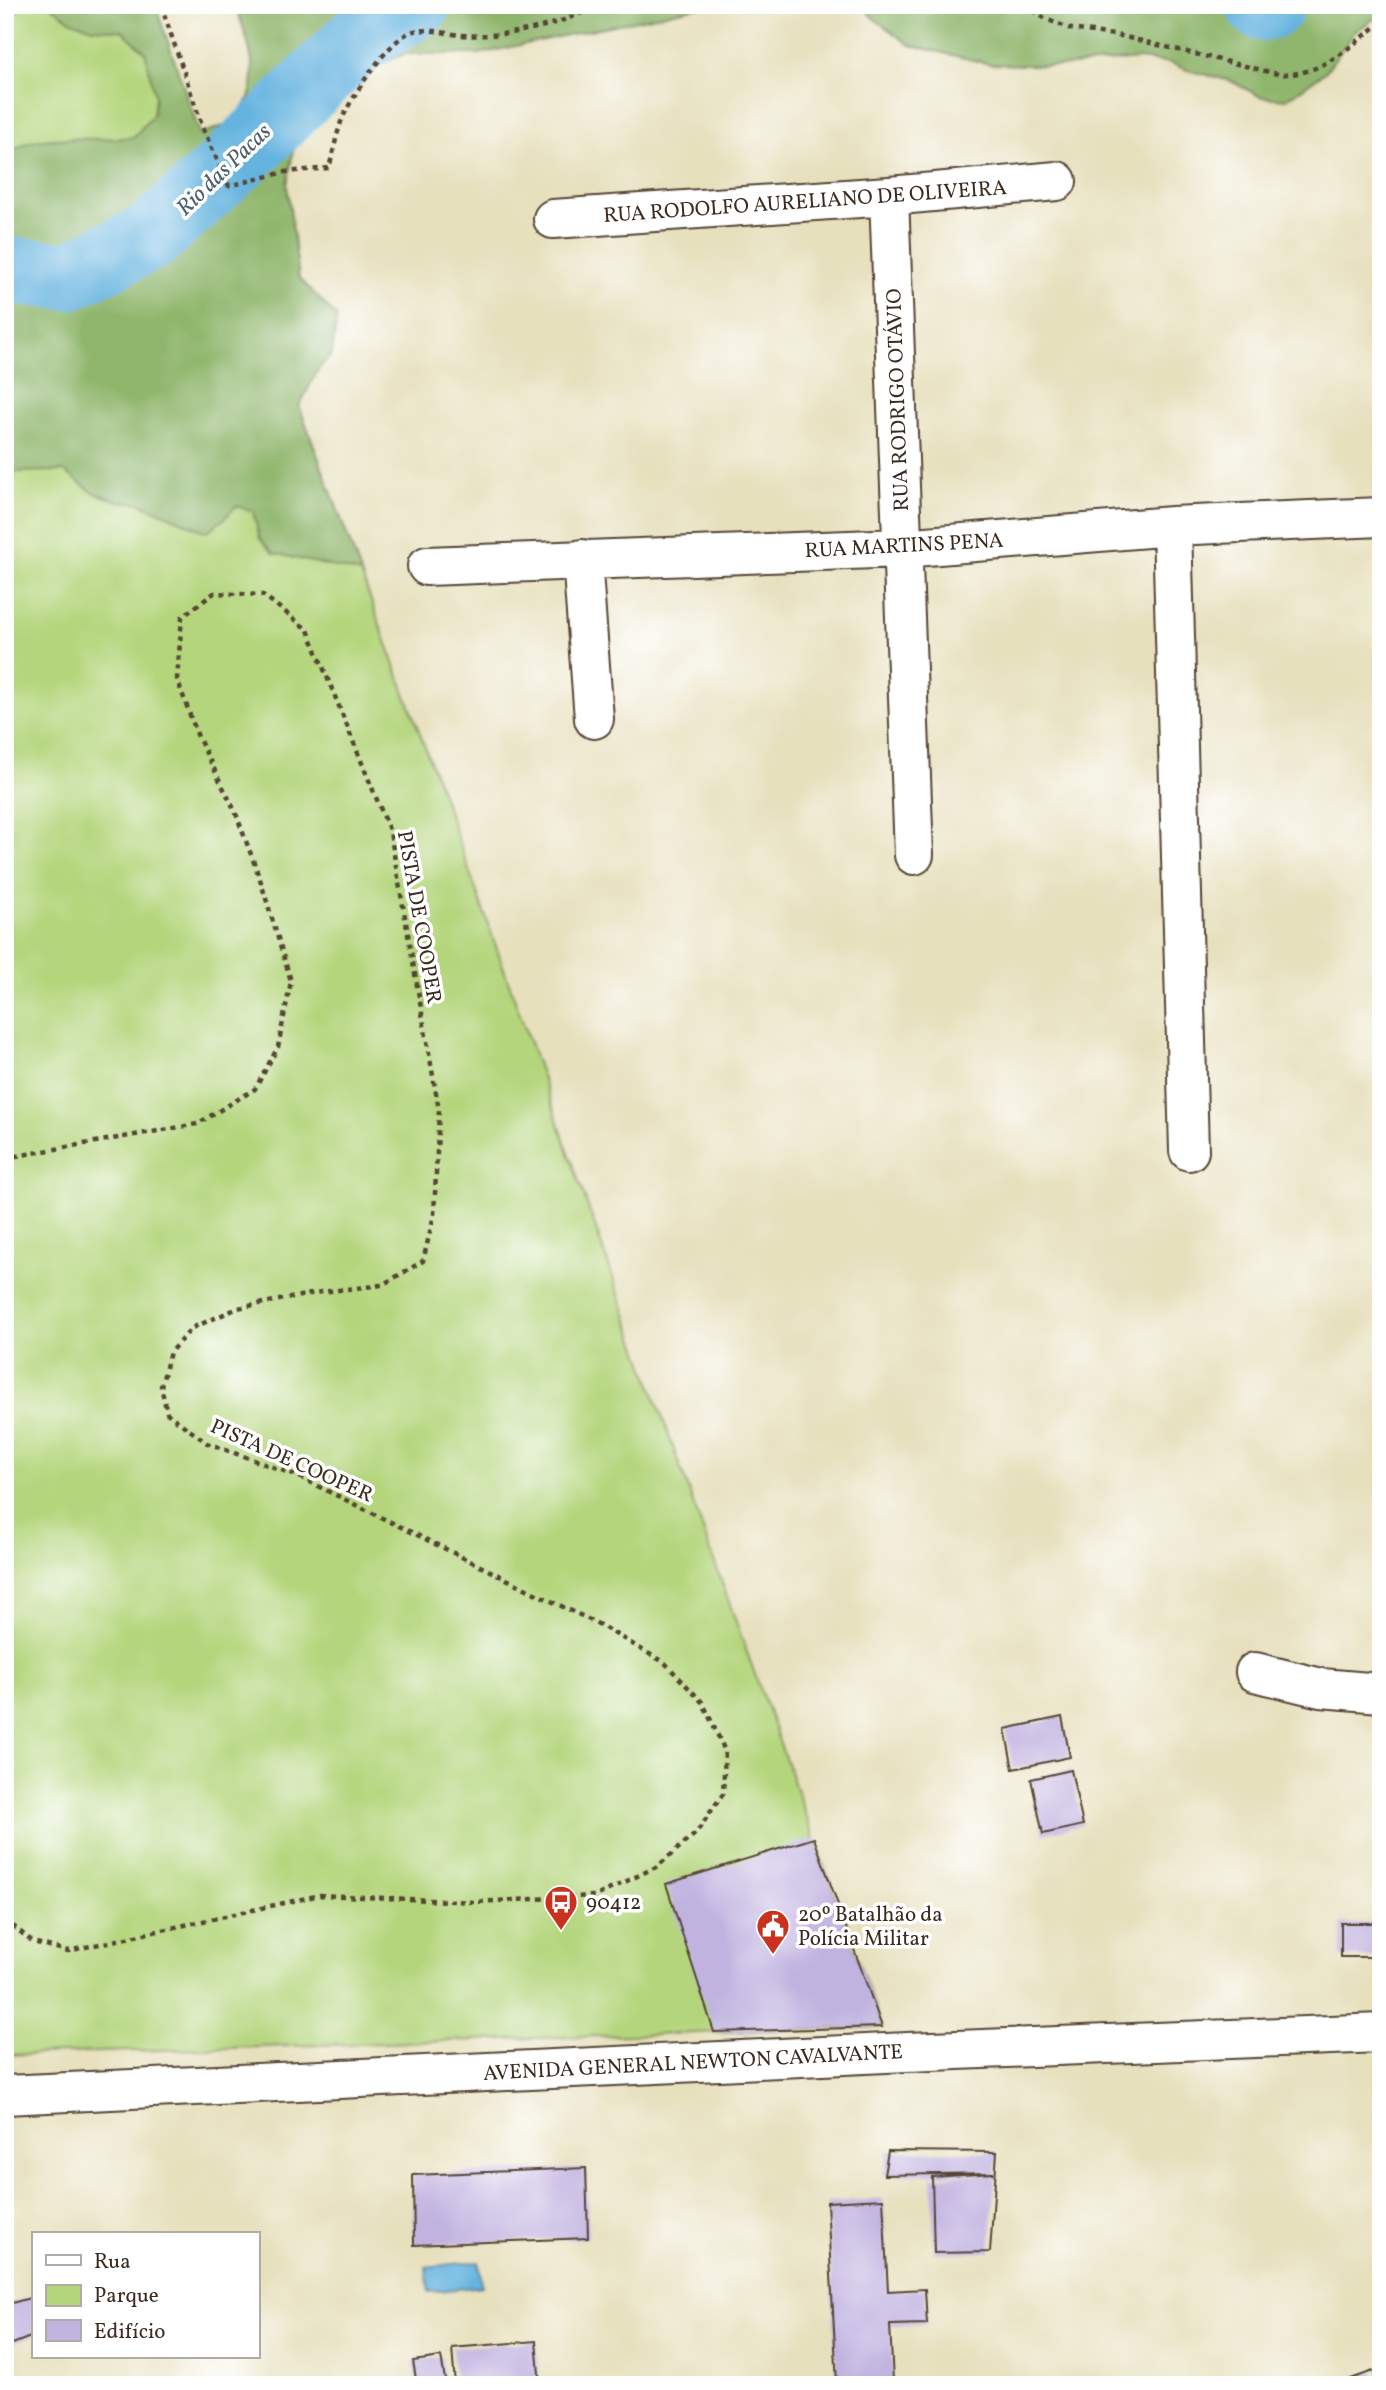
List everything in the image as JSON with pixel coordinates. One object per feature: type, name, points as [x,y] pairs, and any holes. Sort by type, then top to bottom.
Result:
[{"type":"street","name":"RUA RODOLFO AURELIANO DE OLIVEIRA","points":[[553,219],[889,196],[1057,181]]},
{"type":"street","name":"RUA RODRIGO OTÁVIO","points":[[889,196],[914,855]]},
{"type":"street","name":"RUA MARTINS PENA","points":[[427,566],[902,548],[1172,526],[1381,517]]},
{"type":"street","points":[[1172,526],[1189,1151]]},
{"type":"street","points":[[582,559],[594,719]]},
{"type":"street","points":[[1255,1672],[1321,1688],[1381,1693]]},
{"type":"street","name":"AVENIDA GENERAL NEWTON CAVALVANTE","points":[[5,2095],[907,2052],[1381,2033]]},
{"type":"path","points":[[161,5],[204,131],[229,186],[285,172],[328,168],[342,120],[359,90],[394,42],[412,31],[465,35],[514,32],[576,17],[597,5]]},
{"type":"path","points":[[1024,5],[1046,19],[1071,29],[1121,36],[1278,74],[1296,75],[1323,66],[1381,23]]},
{"type":"path","name":"PISTA DE COOPER","points":[[5,1158],[197,1124],[255,1089],[278,1047],[291,981],[260,879],[235,811],[198,737],[177,679],[182,617],[214,593],[263,595],[308,630],[390,832],[439,1110],[434,1215],[423,1261],[382,1285],[321,1292],[238,1308],[192,1328],[170,1352],[161,1386],[167,1413],[207,1443],[295,1475],[598,1624],[666,1663],[704,1703],[724,1751],[723,1794],[696,1833],[658,1866],[596,1896],[474,1902],[320,1895],[68,1951],[33,1942],[13,1926],[5,1901]]},
{"type":"green space","points":[[5,5],[155,5],[208,158],[440,788],[882,2027],[5,2055]]},
{"type":"green space","points":[[49,5],[155,5],[200,134],[223,126],[240,113],[248,100],[253,69],[246,36],[235,5],[707,5],[479,54],[404,54],[362,72],[318,106],[296,135],[287,185],[299,278],[337,317],[332,354],[319,368],[299,406],[361,573],[273,553],[260,539],[253,511],[236,506],[206,532],[140,503],[119,501],[94,493],[64,471],[5,472],[5,155],[35,141],[134,137],[153,115],[155,96],[145,52],[123,31],[93,28],[72,21]]},
{"type":"green space","points":[[863,5],[1381,5],[1381,14],[1355,32],[1325,72],[1287,99],[1261,97],[1231,81],[1187,70],[1171,63],[1140,59],[1061,66],[990,64],[910,45],[872,17]]},
{"type":"water","points":[[479,2261],[482,2286],[429,2292],[426,2267]]},
{"type":"building","points":[[1062,1717],[1070,1757],[1013,1769],[1005,1729]]},
{"type":"building","points":[[1071,1770],[1083,1825],[1043,1834],[1031,1779]]},
{"type":"building","name":"20º Batalhão da Polícia Militar","points":[[814,1838],[882,2027],[714,2032],[666,1884]]},
{"type":"building","points":[[1341,1923],[1381,1923],[1381,1957],[1341,1957]]},
{"type":"building","points":[[888,2151],[997,2152],[990,2252],[934,2253],[932,2177],[994,2173],[884,2175]]},
{"type":"building","points":[[586,2168],[588,2238],[414,2245],[413,2175]]},
{"type":"building","points":[[883,2199],[888,2291],[925,2289],[927,2324],[890,2325],[893,2381],[837,2384],[827,2202]]},
{"type":"building","points":[[32,2297],[32,2336],[5,2347],[5,2305]]},
{"type":"building","points":[[536,2341],[540,2385],[455,2385],[452,2348]]},
{"type":"building","points":[[441,2357],[446,2385],[417,2385],[413,2361]]},
{"type":"building","points":[[1373,2371],[1378,2385],[1337,2385],[1337,2384]]},
{"type":"waterway","name":"Rio das Pacas","points":[[5,270],[69,276],[152,236],[232,164],[360,38],[416,5]]},
{"type":"waterway","name":"Rio das Pacas","points":[[1260,5],[1271,5]]},
{"type":"place","name":"90412","points":[[561,1932]]},
{"type":"place","name":"20º Batalhão da Polícia Militar","points":[[773,1956]]}]
